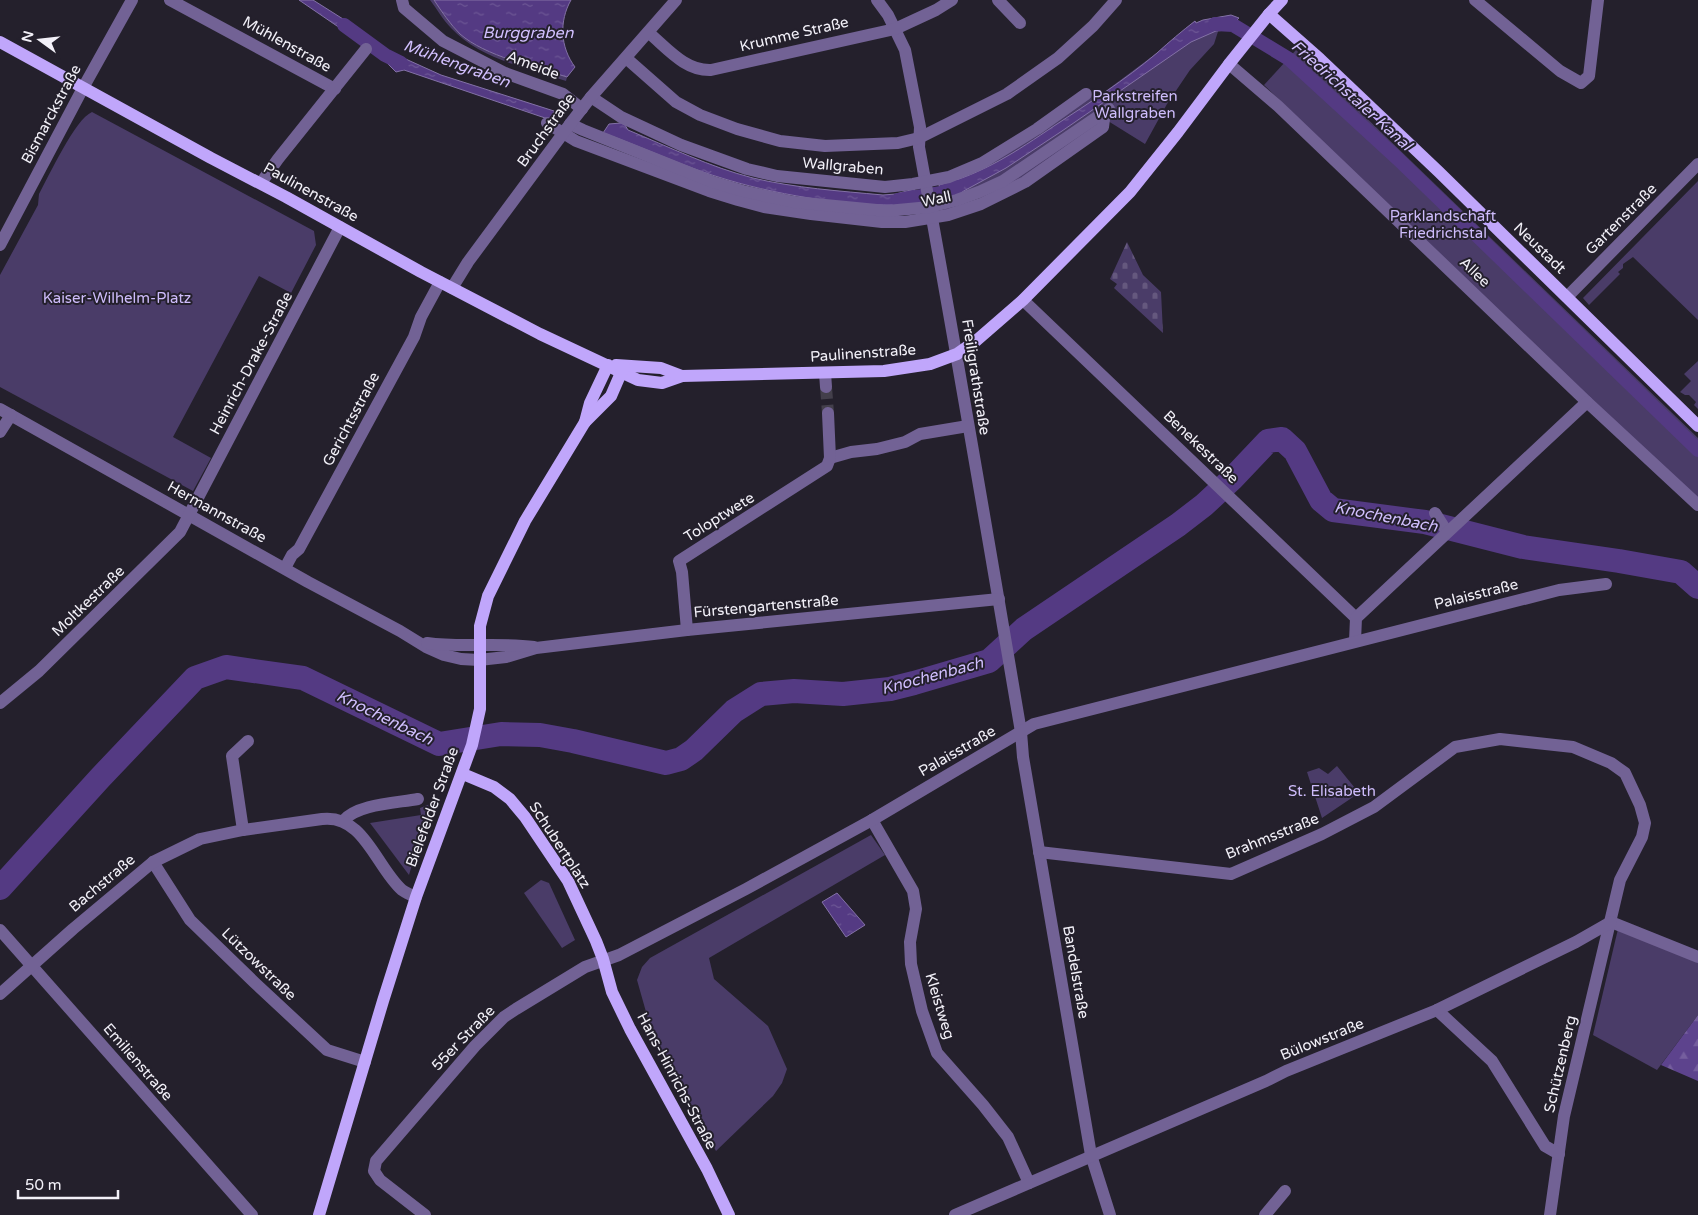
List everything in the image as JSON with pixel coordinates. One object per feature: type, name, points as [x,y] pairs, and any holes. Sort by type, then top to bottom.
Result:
[{"type":"main road","name":"Paulinenstraße","points":[[0,42],[340,228],[533,330],[608,365],[623,369],[644,382],[662,383],[682,376],[884,371],[930,364],[957,354],[977,340],[1023,300],[1130,192],[1257,28],[1282,0]]},
{"type":"main road","name":"Neustadt","points":[[1269,14],[1320,59],[1439,172],[1698,426]]},
{"type":"main road","name":"Bielefelder Straße","points":[[585,422],[590,403],[608,365]]},
{"type":"main road","name":"Bielefelder Straße","points":[[319,1215],[416,897],[463,774],[472,745],[477,726],[481,689],[479,646],[483,611],[503,563],[525,521],[585,422],[608,401],[623,369]]},
{"type":"main road","name":"Schubertplatz","points":[[463,774],[502,792],[525,817],[568,881],[603,959]]},
{"type":"main road","name":"Hans-Hinrichs-Straße","points":[[603,959],[612,992],[707,1169],[729,1215]]},
{"type":"street","name":"Bismarckstraße","points":[[0,245],[132,0]]},
{"type":"street","name":"Mühlenstraße","points":[[170,0],[336,89]]},
{"type":"street","name":"Ameide","points":[[402,0],[404,8],[443,41],[505,73],[564,94],[582,109]]},
{"type":"street","name":"Bruchstraße","points":[[452,288],[468,262],[594,93],[676,0]]},
{"type":"street","name":"Freiligrathstraße","points":[[877,0],[895,29],[905,50],[920,128],[919,147],[957,354],[1021,732]]},
{"type":"street","name":"Krumme Straße","points":[[648,33],[692,67],[711,70],[895,29],[936,10],[952,0]]},
{"type":"street","points":[[998,0],[1020,23]]},
{"type":"street","points":[[626,58],[676,102],[737,129],[780,141],[825,146],[898,143],[919,138],[1007,94],[1048,66],[1092,26],[1116,0]]},
{"type":"street","points":[[1475,0],[1560,71],[1581,83],[1589,76],[1597,5]]},
{"type":"street","points":[[261,184],[278,159],[336,89],[366,49]]},
{"type":"street","name":"Allee","points":[[1229,64],[1278,106],[1587,402],[1698,505]]},
{"type":"street","name":"Wallgraben","points":[[594,93],[628,121],[681,145],[747,169],[777,176],[886,187],[926,185],[982,163],[1037,129],[1086,94]]},
{"type":"street","name":"Wall","points":[[547,123],[567,129],[576,141],[682,181],[741,196],[764,207],[882,222],[905,222],[930,209],[948,215],[981,204],[1025,182],[1103,127],[1108,110]]},
{"type":"street","name":"Gartenstraße","points":[[1567,297],[1698,164]]},
{"type":"street","name":"Heinrich-Drake-Straße","points":[[190,514],[340,228]]},
{"type":"street","name":"Gerichtsstraße","points":[[285,568],[292,555],[299,549],[334,486],[414,337],[421,317],[440,282]]},
{"type":"street","name":"Benekestraße","points":[[1023,300],[1356,618]]},
{"type":"street","points":[[825,373],[826,387]]},
{"type":"street","points":[[1355,641],[1356,618],[1587,402]]},
{"type":"street","points":[[0,432],[6,412]]},
{"type":"street","name":"Hermannstraße","points":[[6,412],[434,651],[452,657],[479,660]]},
{"type":"street","points":[[828,413],[830,458],[851,452],[877,450],[905,442],[920,434],[968,426]]},
{"type":"street","name":"Toloptwete","points":[[687,630],[682,572],[679,561],[821,472],[827,466],[830,458]]},
{"type":"street","points":[[1435,513],[1446,533]]},
{"type":"street","name":"Moltkestraße","points":[[0,703],[39,671],[122,590],[180,532],[190,514]]},
{"type":"street","name":"Palaisstraße","points":[[603,959],[619,955],[872,820],[1034,724],[1559,590],[1606,584]]},
{"type":"street","name":"Fürstengartenstraße","points":[[479,660],[513,655],[536,648],[687,630],[999,599]]},
{"type":"street","name":"Hermannstraße","points":[[419,642],[479,646]]},
{"type":"street","name":"Fürstengartenstraße","points":[[479,646],[512,644],[536,648]]},
{"type":"street","name":"Bandelstraße","points":[[1021,732],[1039,852],[1091,1155],[1110,1215]]},
{"type":"street","name":"Brahmsstraße","points":[[1039,852],[1231,874],[1322,834],[1374,807],[1455,748],[1500,739],[1564,746],[1572,747],[1611,763],[1625,773],[1640,806],[1645,823],[1642,837],[1620,880],[1611,922]]},
{"type":"street","points":[[243,830],[232,756],[248,741]]},
{"type":"street","points":[[416,897],[402,889],[357,831],[343,821],[347,816],[362,809],[418,799]]},
{"type":"street","name":"Bachstraße","points":[[0,994],[73,928],[153,862],[200,839],[243,830],[330,818],[343,821]]},
{"type":"street","name":"Kleistweg","points":[[872,820],[913,891],[916,909],[910,942],[911,964],[922,1011],[937,1053],[983,1105],[1008,1137],[1029,1183]]},
{"type":"street","name":"Lützowstraße","points":[[153,862],[190,920],[255,984],[327,1050],[365,1062]]},
{"type":"street","points":[[1611,922],[1698,956]]},
{"type":"street","name":"Bülowstraße","points":[[955,1215],[1286,1071],[1437,1010],[1576,942],[1611,922]]},
{"type":"street","name":"Schützenberg","points":[[1550,1215],[1564,1116],[1611,922]]},
{"type":"street","name":"Emilienstraße","points":[[0,930],[252,1215]]},
{"type":"street","name":"55er Straße","points":[[425,1215],[380,1180],[374,1171],[376,1161],[418,1110],[475,1046],[504,1017],[573,974],[603,959]]},
{"type":"street","points":[[1437,1010],[1492,1061],[1545,1146],[1559,1154]]},
{"type":"street","points":[[1265,1215],[1285,1192]]},
{"type":"green space","points":[[430,0],[434,0],[456,30],[470,42],[496,55],[567,77],[566,81],[520,67],[476,48],[451,28]]},
{"type":"green space","name":"Parkstreifen Wallgraben","points":[[1223,16],[1214,44],[1190,70],[1167,104],[1145,144],[1108,121],[1022,178],[944,212],[939,184],[1061,116],[1095,92],[1099,96],[1158,52],[1195,21],[1196,23]]},
{"type":"green space","name":"Parklandschaft Friedrichstal","points":[[1296,50],[1698,438],[1698,500],[1461,276],[1264,85]]},
{"type":"green space","name":"Kaiser-Wilhelm-Platz","points":[[92,112],[314,231],[316,245],[291,293],[259,276],[173,437],[211,458],[193,491],[0,387],[0,275],[38,205],[39,194],[70,136],[85,117]]},
{"type":"green space","points":[[1698,181],[1698,320],[1633,257],[1623,264],[1623,268],[1618,272],[1620,274],[1589,305],[1583,298]]},
{"type":"green space","points":[[1127,242],[1143,275],[1161,292],[1163,333],[1114,288],[1117,284],[1110,279]]},
{"type":"green space","points":[[1698,361],[1698,409],[1694,405],[1696,402],[1689,395],[1680,392],[1691,381],[1684,374]]},
{"type":"green space","name":"St. Elisabeth","points":[[1337,766],[1359,793],[1322,818],[1307,772],[1319,768],[1328,774]]},
{"type":"green space","points":[[430,804],[409,875],[370,823],[421,815],[420,808]]},
{"type":"green space","points":[[871,835],[885,855],[709,958],[714,979],[768,1026],[787,1069],[782,1083],[773,1096],[716,1151],[652,1033],[637,980],[642,967],[650,958]]},
{"type":"green space","points":[[541,880],[549,883],[575,940],[562,948],[524,893]]},
{"type":"green space","points":[[1618,929],[1698,960],[1698,1015],[1657,1070],[1593,1035]]},
{"type":"green space","points":[[1698,1015],[1698,1081],[1661,1065]]},
{"type":"water","points":[[299,0],[313,0],[362,31],[356,39]]},
{"type":"water","name":"Burggraben","points":[[434,0],[571,0],[564,17],[563,34],[566,51],[575,67],[567,77],[496,55],[483,49],[460,34]]},
{"type":"water","points":[[1231,15],[1239,18],[1227,30],[1216,31],[1191,42],[1006,168],[960,193],[942,200],[939,185],[970,175],[999,161],[1027,144],[1120,82],[1195,21],[1196,23]]},
{"type":"water","points":[[388,51],[441,75],[554,111],[551,120],[404,70],[396,72],[383,59]]},
{"type":"water","points":[[621,123],[628,130],[690,156],[753,178],[801,187],[883,195],[914,189],[917,204],[871,205],[847,203],[797,196],[749,186],[697,170],[603,133],[609,124]]},
{"type":"water","points":[[837,893],[865,925],[846,937],[822,902]]},
{"type":"waterway","name":"Friedrichstaler Kanal","points":[[1215,24],[1233,25],[1289,59],[1398,159],[1698,450]]},
{"type":"waterway","name":"Mühlengraben","points":[[344,25],[385,55],[401,63]]},
{"type":"waterway","name":"Friedrichstaler Kanal","points":[[898,200],[941,193],[957,187]]},
{"type":"waterway","name":"Knochenbach","points":[[0,888],[100,778],[195,678],[226,667],[303,678],[439,744],[501,734],[540,735],[666,763],[681,759],[694,750],[734,711],[761,694],[794,691],[843,694],[890,689],[989,661],[1024,629],[1178,525],[1204,505],[1268,441],[1282,439],[1295,451],[1321,500],[1333,510],[1425,522],[1523,547],[1681,572],[1698,587]]},
{"type":"tunnel","points":[[826,387],[828,413]]}]
